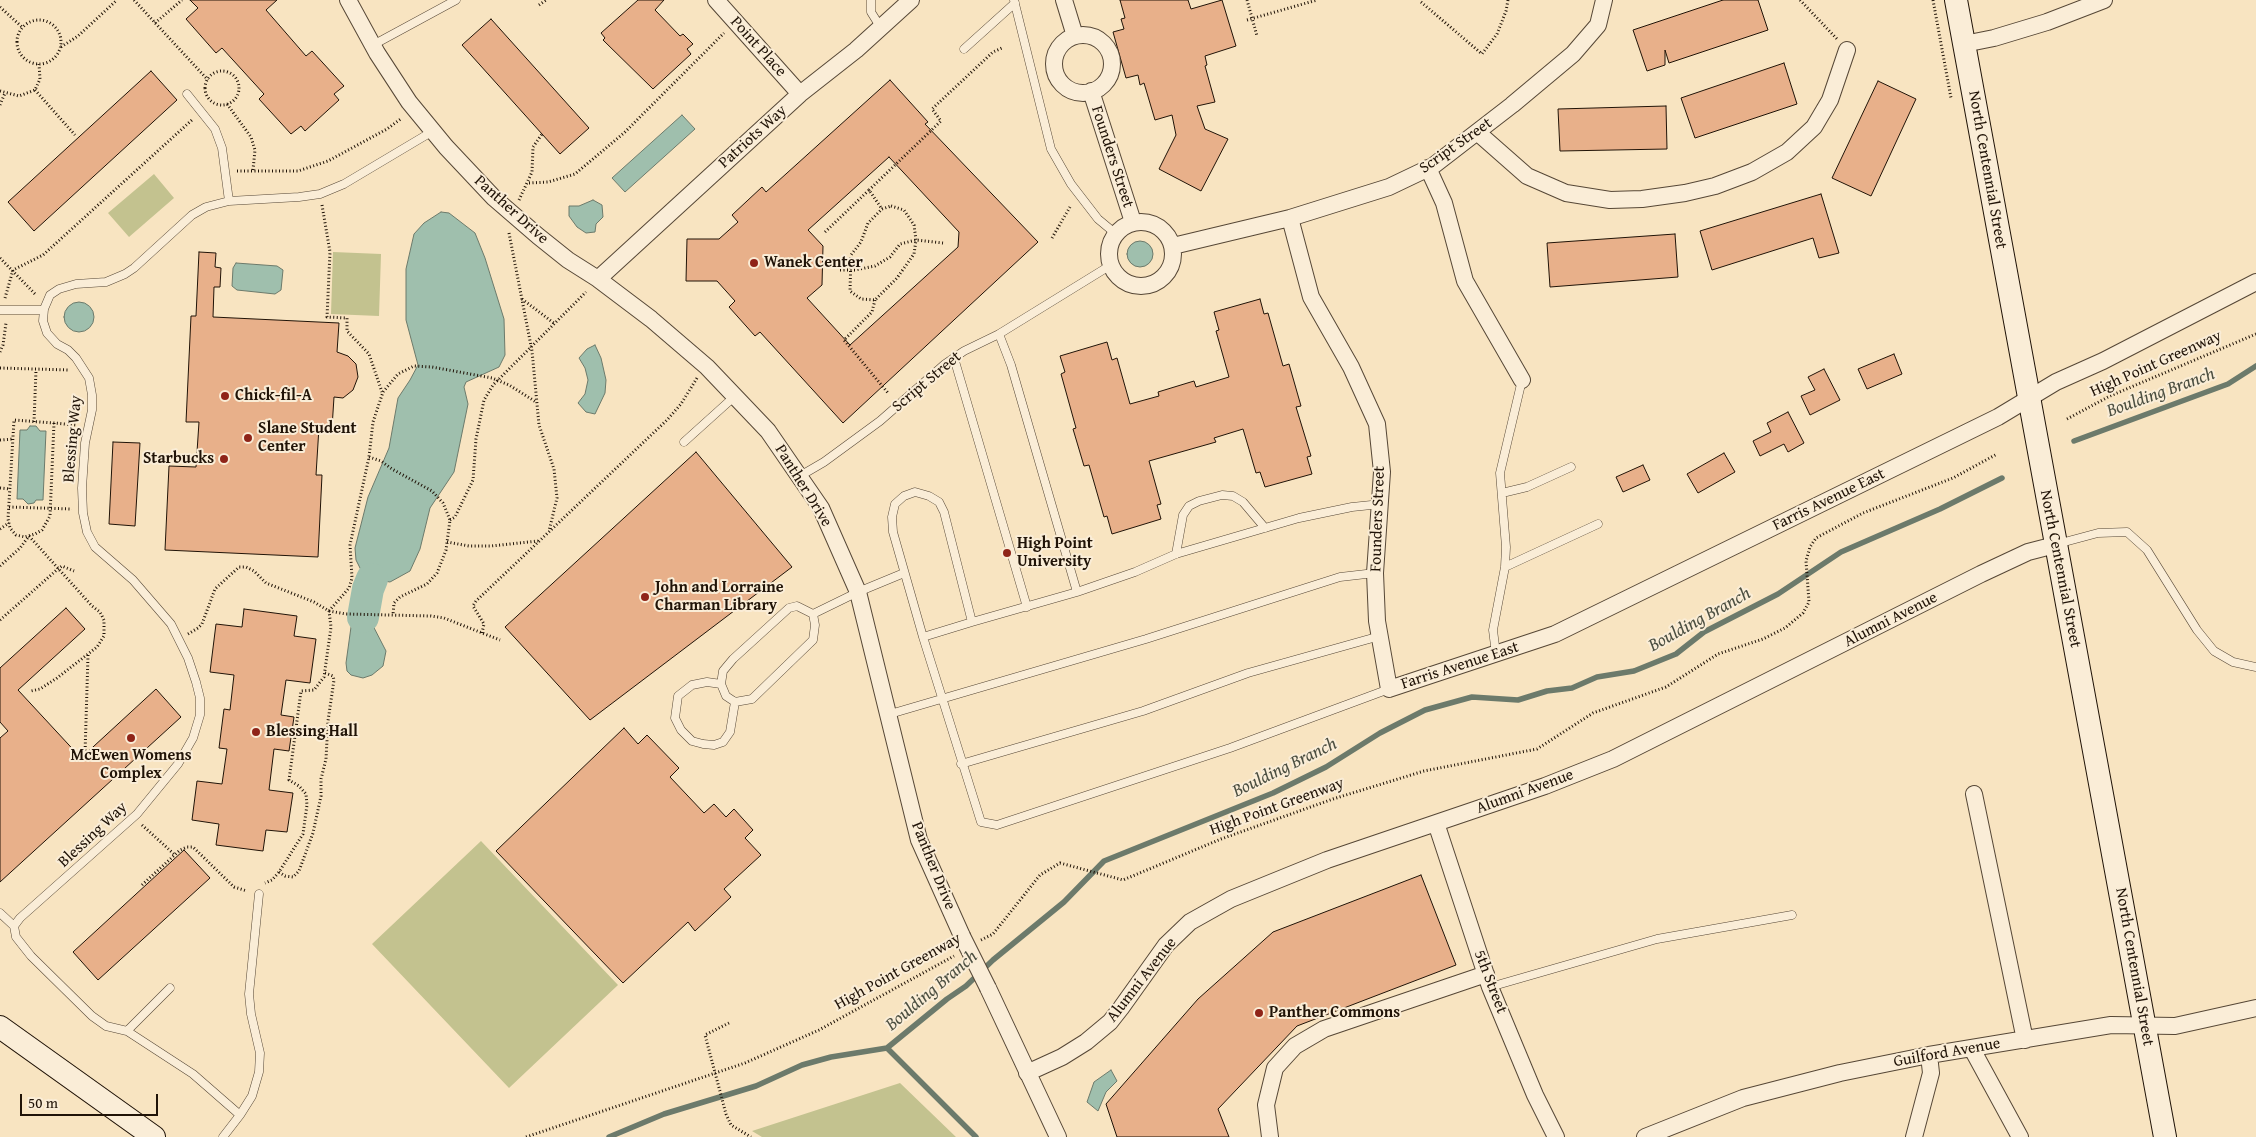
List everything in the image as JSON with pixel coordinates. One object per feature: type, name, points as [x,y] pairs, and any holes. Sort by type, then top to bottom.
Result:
[{"type":"main road","name":"North Centennial Street","points":[[1956,0],[2165,1137]]},
{"type":"main road","points":[[0,1027],[154,1137]]},
{"type":"street","name":"Panther Drive","points":[[348,0],[373,45],[415,108],[433,131],[494,198],[568,260],[598,279],[652,320],[708,367],[768,431],[821,508],[858,592],[890,714],[902,774],[919,840],[966,944],[1058,1137]]},
{"type":"street","name":"Point Place","points":[[716,0],[800,94]]},
{"type":"street","name":"Patriots Way","points":[[598,279],[800,94],[881,28],[911,0]]},
{"type":"street","points":[[1064,0],[1075,36]]},
{"type":"street","name":"Script Street","points":[[1173,246],[1290,218],[1389,187],[1428,168],[1477,132],[1573,54],[1598,25],[1604,0]]},
{"type":"street","points":[[1964,44],[1994,38],[2047,22],[2104,0]]},
{"type":"street","name":"Founders Street","points":[[1090,35],[1099,39],[1111,55],[1112,65],[1107,79],[1100,87],[1091,91],[1081,92],[1066,87],[1059,80],[1055,71],[1054,61],[1059,47],[1066,40],[1075,36],[1090,35]]},
{"type":"street","points":[[1477,132],[1527,176],[1566,193],[1610,200],[1642,199],[1685,193],[1715,186],[1752,172],[1787,152],[1814,127],[1830,100],[1847,50]]},
{"type":"street","name":"Founders Street","points":[[1091,91],[1133,222]]},
{"type":"street","points":[[1428,168],[1444,203],[1465,281],[1522,380]]},
{"type":"street","name":"Founders Street","points":[[1290,218],[1311,297],[1351,367],[1377,424],[1382,472],[1375,572],[1377,621],[1390,689]]},
{"type":"street","points":[[1143,221],[1162,229],[1169,237],[1173,246],[1174,257],[1171,267],[1165,276],[1148,286],[1136,286],[1126,282],[1117,275],[1111,266],[1110,244],[1123,227],[1133,222],[1143,221]]},
{"type":"street","name":"Farris Avenue East","points":[[1390,689],[1556,634],[1998,417],[2056,382],[2103,361],[2256,282]]},
{"type":"street","name":"Alumni Avenue","points":[[1027,1073],[1086,1042],[1110,1022],[1166,945],[1190,922],[1231,900],[1327,860],[1545,786],[1613,760],[1981,574],[2028,552],[2055,545]]},
{"type":"street","points":[[1974,794],[2024,1040]]},
{"type":"street","name":"5th Street","points":[[1436,823],[1488,981],[1535,1095],[1556,1137]]},
{"type":"street","points":[[1270,1137],[1266,1105],[1275,1068],[1295,1046],[1324,1028],[1488,981]]},
{"type":"street","name":"Guilford Avenue","points":[[1645,1137],[1743,1098],[1840,1073],[1929,1055],[2112,1025],[2175,1026],[2256,1008]]},
{"type":"street","points":[[1972,1049],[2020,1137]]},
{"type":"street","points":[[1914,1137],[1931,1073],[1929,1055]]},
{"type":"lane","points":[[373,45],[456,0]]},
{"type":"lane","points":[[871,0],[871,12],[881,28]]},
{"type":"lane","points":[[964,49],[1015,1],[1051,149],[1071,184],[1098,219],[1116,234]]},
{"type":"lane","points":[[187,94],[215,130],[222,148],[229,201]]},
{"type":"lane","points":[[0,310],[45,308],[50,295],[59,289],[76,284],[106,282],[125,274],[196,212],[206,207],[229,201],[299,198],[320,194],[344,184],[433,131]]},
{"type":"lane","name":"Script Street","points":[[800,476],[824,462],[880,421],[964,351],[999,334],[1111,266]]},
{"type":"lane","name":"Blessing Way","points":[[14,926],[20,918],[134,817],[178,764],[193,738],[197,726],[200,698],[188,658],[171,624],[133,580],[95,547],[87,532],[82,509],[82,488],[84,443],[92,410],[89,378],[76,358],[68,350],[57,344],[47,332],[43,321],[45,308]]},
{"type":"lane","points":[[999,334],[1078,592]]},
{"type":"lane","points":[[954,358],[1027,607]]},
{"type":"lane","points":[[1496,655],[1493,630],[1505,567],[1506,547],[1500,473],[1522,380]]},
{"type":"lane","points":[[684,442],[735,396]]},
{"type":"lane","points":[[1502,493],[1527,487],[1571,467]]},
{"type":"lane","points":[[972,622],[944,512],[939,502],[929,496],[915,492],[904,496],[895,504],[892,516],[893,532],[904,573],[961,764],[981,822],[997,825],[1230,748],[1390,689]]},
{"type":"lane","points":[[1176,554],[1183,514],[1189,506],[1199,501],[1222,495],[1233,496],[1242,502],[1264,528]]},
{"type":"lane","points":[[923,637],[1078,592],[1135,572],[1176,554],[1264,528],[1329,511],[1381,504]]},
{"type":"lane","points":[[1505,567],[1598,524]]},
{"type":"lane","points":[[2055,545],[2098,533],[2127,532],[2146,550],[2197,630],[2214,651],[2233,662],[2256,667]]},
{"type":"lane","points":[[890,714],[1146,639],[1340,577],[1375,572]]},
{"type":"lane","points":[[813,614],[858,592],[904,573]]},
{"type":"lane","points":[[797,606],[813,614],[815,626],[813,640],[752,700],[734,702],[726,696],[720,684],[723,671],[733,659],[789,608],[797,606]]},
{"type":"lane","points":[[961,764],[1143,711],[1248,674],[1380,636]]},
{"type":"lane","points":[[720,684],[707,682],[692,685],[678,696],[675,718],[681,730],[692,741],[703,744],[723,742],[730,732],[734,702]]},
{"type":"lane","points":[[223,1137],[252,1096],[259,1072],[260,1053],[250,1014],[249,994],[258,894]]},
{"type":"lane","points":[[0,914],[14,926],[16,937],[31,956],[92,1016],[106,1026],[126,1031],[194,1074],[240,1115]]},
{"type":"lane","points":[[1488,981],[1657,939],[1792,915]]},
{"type":"lane","points":[[126,1031],[170,988]]},
{"type":"path","points":[[61,47],[59,33],[49,22],[35,20],[22,27],[17,41],[18,48],[26,60],[39,64],[53,59],[61,47],[78,36],[117,0]]},
{"type":"path","points":[[134,0],[208,80]]},
{"type":"path","points":[[155,23],[182,0]]},
{"type":"path","points":[[539,5],[546,0]]},
{"type":"path","points":[[1247,0],[1257,36]]},
{"type":"path","points":[[1247,20],[1317,0]]},
{"type":"path","points":[[1421,2],[1482,54],[1497,34],[1508,0]]},
{"type":"path","points":[[1800,0],[1847,50]]},
{"type":"path","points":[[0,7],[22,27]]},
{"type":"path","points":[[529,183],[548,182],[574,174],[624,132],[725,34],[716,24],[728,14]]},
{"type":"path","points":[[825,232],[942,120],[932,108],[993,52],[1002,48]]},
{"type":"path","points":[[0,91],[20,96],[35,90],[40,79],[39,64]]},
{"type":"path","points":[[221,71],[232,74],[238,82],[238,93],[232,102],[216,104],[211,101],[206,91],[208,80],[211,75],[221,71]]},
{"type":"path","points":[[35,90],[75,135]]},
{"type":"path","points":[[0,105],[5,93]]},
{"type":"path","points":[[5,298],[13,270],[43,255],[211,101]]},
{"type":"path","points":[[227,104],[251,137],[255,150],[253,170]]},
{"type":"path","points":[[226,172],[253,170],[298,171],[328,160],[387,129],[415,108]]},
{"type":"path","points":[[542,134],[533,147],[532,172],[529,183],[521,198],[509,211],[508,230],[531,348],[539,426],[554,469],[556,498],[549,531]]},
{"type":"path","points":[[869,190],[882,209]]},
{"type":"path","points":[[320,194],[332,252],[327,317],[347,317],[347,331],[369,354],[383,392]]},
{"type":"path","points":[[875,300],[861,299],[850,290],[849,270],[851,255],[860,242],[868,223],[882,209],[891,206],[904,210],[914,225],[916,240],[914,254],[896,278],[875,300],[872,312],[844,340],[888,393]]},
{"type":"path","points":[[1052,238],[1070,207]]},
{"type":"path","points":[[840,270],[875,266],[890,257],[900,244],[916,240],[943,243]]},
{"type":"path","points":[[0,258],[13,270],[45,308]]},
{"type":"path","points":[[450,520],[455,517],[470,490],[473,480],[479,420],[484,400],[498,380],[598,279]]},
{"type":"path","points":[[522,299],[555,324]]},
{"type":"path","points":[[0,352],[4,345],[6,320]]},
{"type":"path","name":"High Point Greenway","points":[[2067,419],[2110,396],[2256,334]]},
{"type":"path","points":[[0,368],[69,370],[81,365]]},
{"type":"path","points":[[329,611],[349,588],[352,578],[350,545],[368,457],[373,422],[383,392],[392,380],[398,374],[414,366],[432,367],[498,380],[537,402]]},
{"type":"path","points":[[482,633],[484,624],[473,606],[476,601],[667,420],[681,404],[692,384],[708,367]]},
{"type":"path","points":[[34,422],[36,370]]},
{"type":"path","points":[[31,691],[40,689],[57,678],[97,647],[104,636],[104,620],[100,612],[92,606],[29,536],[16,535],[10,528],[9,507],[14,420],[89,426]]},
{"type":"path","points":[[0,566],[20,548],[29,536],[42,530],[47,523],[50,508],[54,423]]},
{"type":"path","points":[[0,440],[13,439]]},
{"type":"path","name":"High Point Greenway","points":[[526,1137],[745,1062],[819,1030],[966,944],[992,934],[1040,875],[1060,863],[1123,880],[1221,839],[1342,796],[1424,771],[1536,749],[1593,714],[1666,687],[1718,654],[1763,639],[1785,628],[1803,613],[1808,602],[1806,561],[1810,547],[1816,538],[1892,500],[1953,478],[1997,454]]},
{"type":"path","points":[[368,457],[419,482],[440,499],[450,520],[446,550],[437,573],[427,584],[400,597],[394,603],[393,615]]},
{"type":"path","points":[[0,488],[10,489]]},
{"type":"path","points":[[9,507],[82,509]]},
{"type":"path","points":[[0,529],[9,523]]},
{"type":"path","points":[[447,542],[469,546],[491,546],[538,541]]},
{"type":"path","points":[[0,620],[59,568],[62,566],[74,570]]},
{"type":"path","points":[[178,639],[198,628],[215,589],[239,567],[246,567],[254,571],[266,583],[314,602],[329,611],[346,614],[444,618],[500,640]]},
{"type":"path","points":[[258,894],[263,884],[272,880],[279,872],[303,834],[307,805],[306,794],[300,786],[289,780],[301,690],[314,690],[320,684],[325,673],[332,626],[329,611]]},
{"type":"path","points":[[85,754],[88,654]]},
{"type":"path","points":[[279,872],[285,876],[293,877],[299,871],[313,833],[321,796],[321,779],[326,760],[328,721],[334,680],[333,676],[325,673]]},
{"type":"path","points":[[134,817],[175,855]]},
{"type":"path","points":[[142,885],[175,855],[188,847],[193,847],[234,887]]},
{"type":"path","points":[[729,1023],[705,1035],[726,1114],[731,1125],[751,1137]]},
{"type":"shaded area","points":[[682,115],[695,129],[625,192],[612,178]]},
{"type":"shaded area","points":[[154,174],[174,198],[129,237],[108,213]]},
{"type":"shaded area","points":[[593,200],[602,205],[603,217],[596,224],[595,232],[586,233],[577,227],[569,216],[569,206],[579,206]]},
{"type":"shaded area","points":[[441,212],[449,213],[475,233],[504,319],[505,355],[499,367],[466,382],[464,387],[468,404],[454,472],[430,508],[420,549],[410,571],[390,582],[372,579],[363,574],[356,560],[355,548],[368,497],[389,448],[398,398],[418,365],[406,320],[406,269],[414,234],[424,223]]},
{"type":"shaded area","points":[[1140,241],[1149,245],[1153,254],[1149,263],[1140,267],[1131,263],[1127,254],[1131,245]]},
{"type":"shaded area","points":[[333,252],[381,254],[379,316],[331,314]]},
{"type":"shaded area","points":[[236,263],[277,266],[283,270],[281,290],[275,294],[237,290],[232,286],[233,268]]},
{"type":"shaded area","points":[[79,302],[90,306],[94,317],[90,328],[79,332],[68,328],[64,317],[68,306]]},
{"type":"shaded area","points":[[595,345],[601,358],[606,380],[605,393],[595,414],[586,412],[578,403],[585,394],[588,380],[585,368],[579,358],[587,349]]},
{"type":"shaded area","points":[[30,426],[36,426],[40,431],[46,431],[43,500],[36,500],[34,503],[28,504],[23,499],[17,499],[20,430],[27,430]]},
{"type":"shaded area","points":[[356,618],[369,618],[386,651],[383,666],[372,675],[363,678],[351,675],[347,671],[346,663],[351,627]]},
{"type":"shaded area","points":[[481,841],[618,985],[509,1088],[372,944]]},
{"type":"shaded area","points":[[1111,1070],[1117,1081],[1106,1092],[1098,1111],[1087,1102],[1094,1082]]},
{"type":"shaded area","points":[[900,1083],[956,1137],[762,1137],[752,1131]]},
{"type":"building","points":[[190,0],[277,0],[266,10],[306,56],[312,51],[344,86],[334,94],[339,100],[305,131],[301,126],[291,134],[259,99],[264,94],[222,48],[216,53],[186,19],[198,8]]},
{"type":"building","points":[[638,0],[664,0],[655,10],[680,36],[683,34],[693,44],[687,49],[691,54],[653,89],[603,40],[605,38],[601,33]]},
{"type":"building","points":[[1120,0],[1188,0],[1191,9],[1222,0],[1236,46],[1205,56],[1207,65],[1205,66],[1215,102],[1197,106],[1205,129],[1228,139],[1201,191],[1159,169],[1176,135],[1172,115],[1155,120],[1144,83],[1140,85],[1138,75],[1126,78],[1113,32],[1124,29],[1121,19],[1125,18]]},
{"type":"building","points":[[1723,0],[1758,0],[1768,30],[1669,63],[1665,50],[1665,65],[1647,71],[1633,30]]},
{"type":"building","points":[[491,19],[589,128],[560,154],[462,45]]},
{"type":"building","points":[[1784,63],[1797,104],[1695,138],[1681,98]]},
{"type":"building","points":[[151,71],[177,100],[34,231],[8,202]]},
{"type":"building","name":"Wanek Center","points":[[890,80],[928,122],[925,124],[1038,242],[843,423],[760,332],[755,336],[729,307],[735,301],[717,281],[686,281],[687,239],[719,239],[738,222],[732,215],[762,187],[766,192]],"holes":[[[889,157],[959,232],[958,247],[850,345],[807,298],[822,285],[823,246],[808,230]]]},
{"type":"building","points":[[1878,81],[1916,99],[1871,196],[1832,178]]},
{"type":"building","points":[[1666,106],[1667,149],[1560,151],[1558,109]]},
{"type":"building","points":[[1821,194],[1839,253],[1819,258],[1813,238],[1712,270],[1700,231]]},
{"type":"building","points":[[1675,234],[1678,277],[1550,287],[1547,243]]},
{"type":"building","name":"Slane Student Center","points":[[199,252],[216,253],[215,267],[221,268],[220,287],[214,287],[213,317],[339,323],[337,352],[348,356],[356,364],[358,377],[353,390],[343,398],[334,397],[332,428],[319,427],[316,475],[322,475],[318,557],[165,550],[169,466],[196,467],[199,422],[186,422],[191,316],[196,316]]},
{"type":"building","points":[[1260,299],[1264,314],[1268,313],[1283,366],[1289,364],[1301,406],[1296,407],[1311,456],[1307,457],[1312,474],[1265,487],[1260,472],[1256,473],[1243,429],[1214,438],[1216,442],[1149,461],[1161,504],[1157,505],[1161,519],[1112,534],[1107,516],[1104,517],[1089,465],[1084,466],[1073,429],[1076,428],[1061,374],[1065,372],[1060,356],[1107,342],[1112,360],[1117,358],[1130,404],[1159,396],[1158,392],[1194,381],[1196,387],[1229,377],[1216,331],[1219,330],[1214,312]]},
{"type":"building","points":[[1894,354],[1902,374],[1867,389],[1858,369]]},
{"type":"building","points":[[1824,369],[1840,400],[1810,415],[1801,396],[1815,390],[1808,377]]},
{"type":"building","points":[[1788,412],[1804,443],[1788,452],[1784,444],[1760,456],[1753,441],[1771,432],[1767,423]]},
{"type":"building","points":[[113,442],[140,443],[135,526],[109,524]]},
{"type":"building","name":"John and Lorraine Charman Library","points":[[696,452],[792,567],[590,720],[505,627]]},
{"type":"building","points":[[1724,453],[1735,472],[1698,493],[1687,474]]},
{"type":"building","points":[[1643,465],[1650,480],[1623,492],[1616,477]]},
{"type":"building","name":"McEwen Womens Complex","points":[[66,608],[85,629],[18,690],[81,758],[156,689],[181,717],[0,882],[0,738],[8,731],[0,722],[0,668]]},
{"type":"building","name":"Blessing Hall","points":[[244,609],[297,616],[294,636],[316,639],[310,683],[286,680],[281,715],[294,717],[289,751],[274,749],[269,790],[293,793],[287,832],[266,830],[263,851],[216,845],[219,824],[192,820],[197,781],[222,784],[227,749],[219,748],[224,709],[230,710],[234,675],[210,672],[216,624],[242,627]]},
{"type":"building","points":[[624,728],[638,744],[647,735],[679,768],[670,777],[704,813],[714,804],[726,817],[734,809],[753,830],[745,838],[761,855],[724,889],[731,897],[695,931],[688,922],[623,983],[496,851]]},
{"type":"building","points":[[184,850],[210,878],[98,980],[73,952]]},
{"type":"building","name":"Panther Commons","points":[[1421,875],[1456,965],[1297,1026],[1218,1109],[1229,1137],[1117,1137],[1106,1104],[1198,999],[1273,932]]},
{"type":"waterway","name":"Boulding Branch","points":[[2074,441],[2228,384],[2256,366]]},
{"type":"waterway","name":"Boulding Branch","points":[[609,1137],[664,1114],[756,1086],[802,1065],[831,1057],[887,1048],[947,999],[966,986],[993,960],[1064,902],[1104,861],[1273,793],[1326,767],[1380,733],[1425,710],[1472,697],[1518,700],[1547,691],[1572,688],[1597,677],[1634,671],[1676,654],[1704,632],[1778,594],[1841,552],[1940,509],[2002,478]]},
{"type":"waterway","points":[[363,617],[368,589],[372,579]]},
{"type":"waterway","points":[[887,1048],[976,1137]]},
{"type":"place","name":"Wanek Center","points":[[754,263]]},
{"type":"place","name":"Chick-fil-A","points":[[225,396]]},
{"type":"place","name":"Slane Student Center","points":[[248,438]]},
{"type":"place","name":"Starbucks","points":[[224,459]]},
{"type":"place","name":"High Point University","points":[[1007,553]]},
{"type":"place","name":"John and Lorraine Charman Library","points":[[645,597]]},
{"type":"place","name":"Blessing Hall","points":[[256,732]]},
{"type":"place","name":"McEwen Womens Complex","points":[[131,738]]},
{"type":"place","name":"Panther Commons","points":[[1259,1013]]}]
